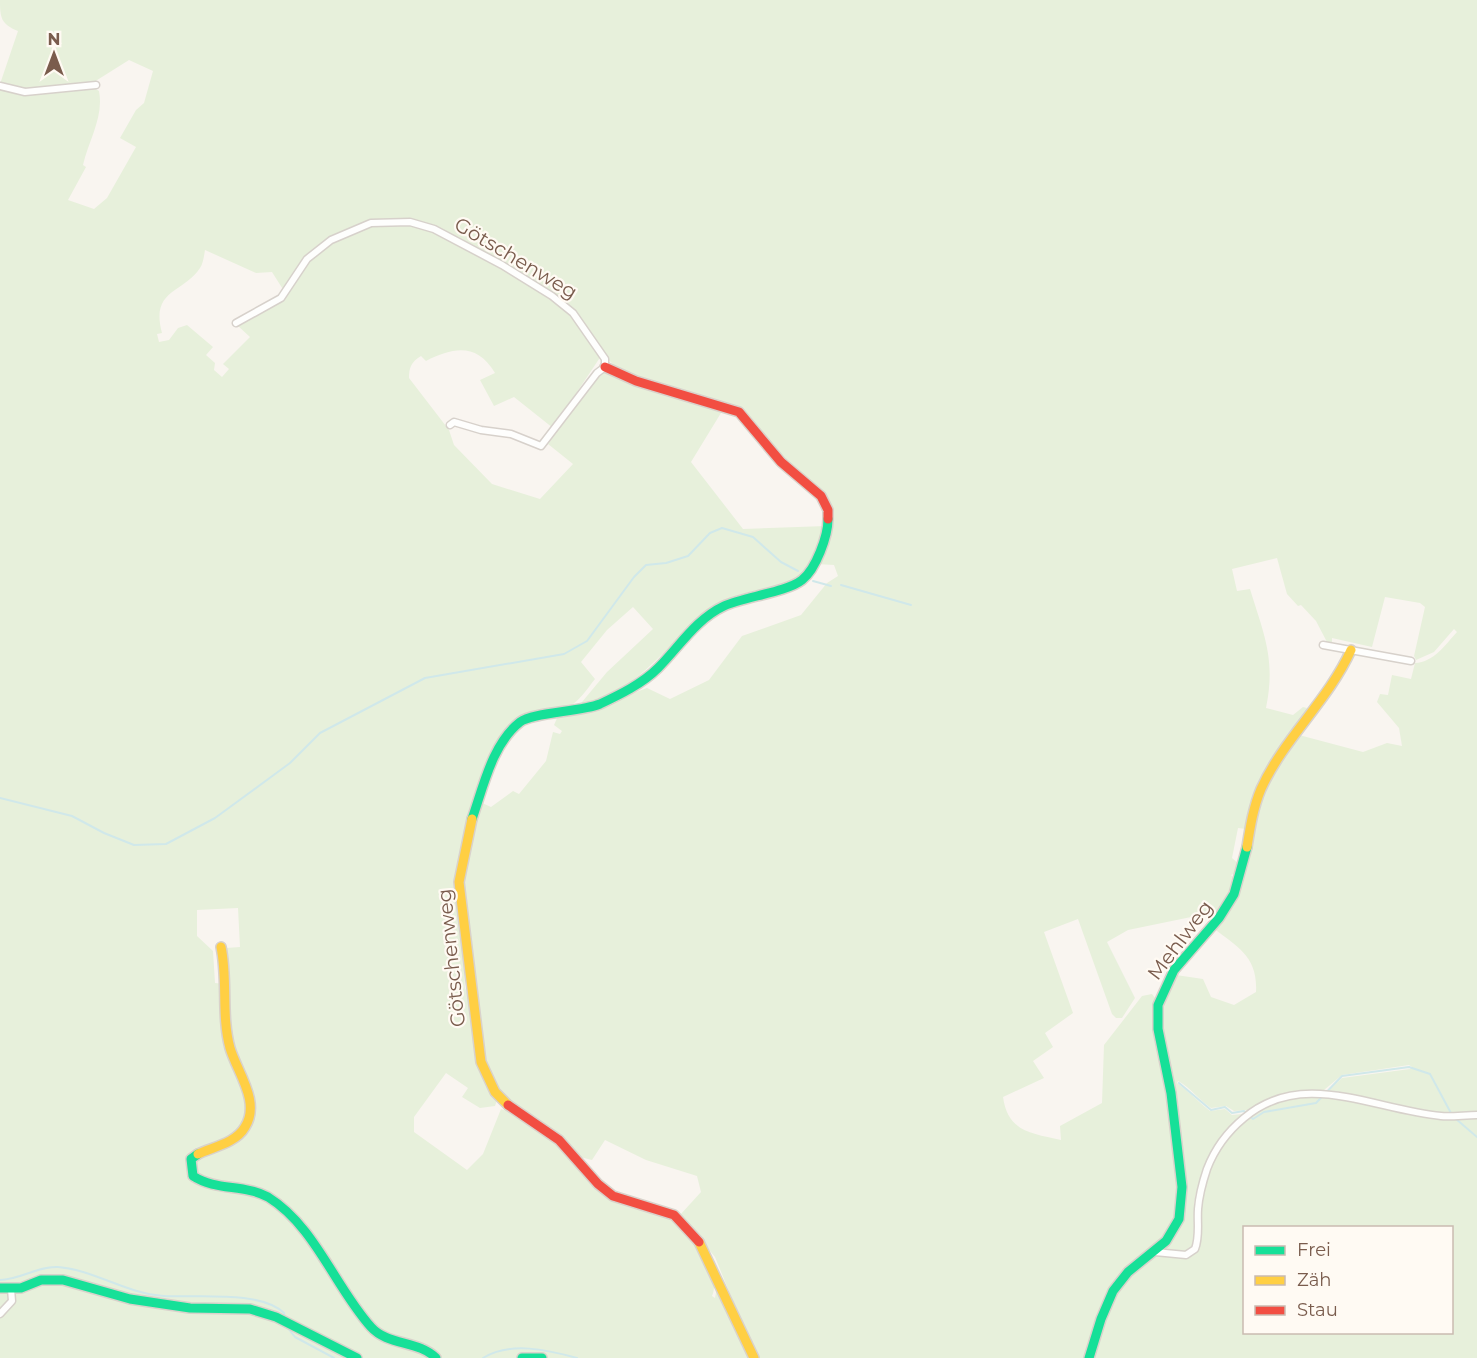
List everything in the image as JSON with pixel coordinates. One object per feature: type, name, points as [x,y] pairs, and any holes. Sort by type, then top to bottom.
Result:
[{"type":"street","points":[[0,86],[25,92],[96,85]]},
{"type":"street","name":"Götschenweg","points":[[236,323],[280,298],[307,260],[331,240],[371,224],[410,222],[434,229],[502,265],[552,296],[573,313],[596,342],[605,359],[605,367],[636,381],[739,412],[781,462],[821,496],[828,510],[828,530],[811,569],[801,580],[723,606],[697,625],[656,670],[632,687],[597,705],[521,721],[502,744],[471,821],[459,882],[481,1062],[486,1078],[502,1103],[560,1140],[612,1196],[667,1211],[687,1226],[712,1267],[754,1358]]},
{"type":"street","points":[[450,425],[454,422],[481,430],[511,434],[541,446],[597,373],[605,367]]},
{"type":"street","points":[[1323,645],[1411,661]]},
{"type":"street","name":"Mehlweg","points":[[1089,1358],[1108,1299],[1119,1283],[1136,1266],[1172,1237],[1178,1224],[1182,1185],[1171,1089],[1159,1036],[1158,1015],[1161,994],[1174,972],[1234,895],[1240,880],[1249,829],[1261,791],[1280,756],[1318,709],[1337,681],[1351,650]]},
{"type":"street","points":[[221,947],[227,978],[228,1040],[247,1092],[249,1116],[246,1127],[239,1134],[191,1159],[193,1176],[206,1185],[242,1189],[268,1198],[303,1233],[376,1332],[426,1350],[436,1358]]},
{"type":"street","points":[[1155,1252],[1186,1255],[1195,1250],[1198,1236],[1199,1199],[1216,1149],[1230,1130],[1253,1110],[1278,1098],[1312,1092],[1441,1116],[1477,1115]]},
{"type":"street","points":[[0,1288],[11,1289],[42,1280],[63,1280],[130,1299],[198,1309],[242,1308],[276,1317],[357,1358]]},
{"type":"street","points":[[0,1314],[12,1301],[11,1289]]},
{"type":"street","points":[[522,1358],[542,1358]]},
{"type":"green space","points":[[0,0],[1477,0],[1477,1358],[756,1358],[715,1257],[680,1215],[701,1192],[697,1176],[646,1160],[605,1140],[592,1160],[580,1157],[568,1144],[500,1097],[490,1080],[483,1059],[462,878],[480,802],[491,807],[513,791],[519,794],[546,761],[553,732],[560,734],[562,731],[554,725],[558,716],[587,710],[647,688],[670,699],[709,680],[742,636],[801,615],[827,583],[838,576],[834,565],[816,564],[831,531],[833,520],[829,505],[815,487],[772,448],[745,415],[732,406],[659,387],[631,377],[605,356],[569,306],[514,268],[455,237],[453,241],[553,299],[580,325],[601,356],[553,428],[514,397],[494,406],[480,380],[495,373],[481,356],[473,352],[455,351],[426,361],[421,356],[413,363],[409,378],[449,430],[454,445],[492,484],[540,499],[573,464],[548,444],[597,375],[608,370],[647,388],[724,408],[691,462],[743,529],[826,526],[812,562],[796,578],[723,602],[703,616],[640,675],[602,699],[577,708],[607,672],[653,629],[633,607],[607,630],[581,662],[595,679],[579,699],[567,708],[528,716],[514,722],[508,728],[490,758],[475,800],[464,843],[457,889],[465,960],[465,987],[473,1014],[480,1062],[489,1087],[497,1100],[495,1106],[480,1108],[462,1097],[468,1088],[446,1073],[414,1117],[414,1132],[467,1170],[483,1154],[501,1109],[507,1111],[543,1131],[562,1145],[612,1200],[659,1211],[674,1218],[693,1237],[708,1261],[713,1274],[712,1296],[715,1298],[718,1282],[752,1358],[0,1358],[0,88],[24,94],[92,87],[99,91],[99,110],[83,165],[86,167],[68,200],[94,209],[107,198],[136,147],[120,138],[136,110],[144,103],[153,71],[129,60],[94,82],[29,90],[0,84],[18,31],[8,26],[1,16]],"holes":[[[366,223],[367,226],[325,246],[309,260],[287,294],[276,304],[237,325],[250,337],[223,364],[229,369],[222,377],[214,370],[215,363],[206,355],[213,347],[187,325],[178,328],[169,340],[159,342],[157,334],[162,333],[161,308],[170,293],[186,283],[200,268],[205,250],[256,273],[272,272],[284,291],[300,266],[317,248],[338,233]],[[1277,558],[1287,594],[1316,621],[1328,644],[1332,643],[1332,638],[1372,647],[1385,597],[1420,603],[1425,607],[1414,656],[1416,660],[1434,652],[1454,629],[1457,632],[1428,660],[1415,663],[1411,679],[1392,675],[1388,695],[1380,694],[1377,702],[1399,728],[1402,746],[1387,743],[1363,752],[1299,735],[1284,754],[1259,802],[1240,887],[1233,902],[1213,928],[1238,947],[1250,961],[1256,980],[1256,992],[1234,1005],[1211,997],[1203,979],[1176,975],[1164,995],[1161,1011],[1162,1034],[1173,1086],[1184,1169],[1181,1225],[1167,1246],[1122,1282],[1103,1317],[1100,1309],[1120,1276],[1171,1233],[1177,1215],[1180,1178],[1173,1142],[1168,1090],[1157,1038],[1155,998],[1152,994],[1142,996],[1104,1045],[1102,1103],[1060,1126],[1061,1140],[1031,1133],[1016,1124],[1010,1118],[1003,1097],[1044,1078],[1033,1061],[1053,1047],[1045,1033],[1073,1013],[1044,932],[1078,919],[1112,1014],[1116,1018],[1122,1018],[1135,998],[1107,942],[1128,930],[1196,916],[1213,918],[1230,897],[1236,880],[1231,875],[1239,872],[1240,865],[1232,858],[1238,828],[1246,829],[1265,774],[1299,727],[1307,708],[1303,707],[1293,715],[1266,708],[1270,675],[1264,634],[1250,589],[1237,591],[1232,569]],[[238,908],[240,947],[226,948],[230,974],[228,1026],[231,1046],[250,1098],[250,1120],[246,1095],[225,1034],[225,984],[215,983],[213,951],[197,936],[197,910]],[[1409,1065],[1412,1067],[1342,1078],[1328,1091],[1378,1101],[1377,1107],[1340,1097],[1318,1094],[1294,1096],[1273,1103],[1253,1114],[1236,1129],[1222,1147],[1203,1190],[1199,1213],[1195,1215],[1194,1203],[1202,1175],[1217,1147],[1243,1114],[1232,1115],[1225,1109],[1210,1111],[1177,1083],[1178,1081],[1211,1108],[1226,1106],[1234,1111],[1249,1110],[1264,1100],[1293,1091],[1324,1090],[1342,1075]]]},
{"type":"waterway","points":[[0,798],[72,816],[104,833],[134,845],[166,844],[215,818],[290,763],[320,733],[425,678],[564,654],[587,641],[634,577],[646,565],[666,563],[688,556],[710,533],[722,528],[753,537],[781,562],[798,571]]},
{"type":"waterway","points":[[813,581],[831,586]]},
{"type":"waterway","points":[[841,585],[911,605]]},
{"type":"waterway","points":[[1179,1083],[1211,1110],[1225,1107],[1232,1113],[1244,1111],[1253,1119],[1264,1112],[1316,1103],[1342,1076],[1409,1067],[1430,1074],[1452,1115]]},
{"type":"waterway","points":[[1456,1119],[1477,1137]]},
{"type":"waterway","points":[[0,1280],[58,1267],[85,1272],[149,1294],[244,1298],[260,1301],[284,1313],[285,1319]]},
{"type":"waterway","points":[[287,1327],[295,1337],[334,1358]]},
{"type":"waterway","points":[[483,1358],[517,1348],[542,1350],[577,1358]]},
{"type":"traffic: fast","points":[[472,819],[495,754],[510,731],[520,722],[535,716],[592,707],[615,697],[652,674],[696,626],[714,612],[732,603],[786,588],[802,580],[812,568],[820,552],[828,519]]},
{"type":"traffic: fast","points":[[1089,1358],[1101,1319],[1113,1291],[1128,1272],[1166,1241],[1179,1219],[1182,1187],[1171,1093],[1158,1029],[1158,1005],[1174,970],[1219,918],[1234,894],[1247,847]]},
{"type":"traffic: fast","points":[[198,1154],[191,1159],[193,1176],[211,1184],[249,1190],[268,1197],[284,1209],[312,1240],[346,1294],[371,1327],[386,1337],[421,1348],[436,1358]]},
{"type":"traffic: fast","points":[[0,1288],[21,1288],[41,1280],[63,1280],[130,1299],[190,1308],[250,1309],[276,1317],[357,1358]]},
{"type":"traffic: fast","points":[[522,1358],[542,1358]]},
{"type":"traffic: slow","points":[[1247,847],[1256,803],[1271,770],[1330,686],[1351,650]]},
{"type":"traffic: slow","points":[[472,819],[459,882],[481,1062],[495,1092],[508,1105]]},
{"type":"traffic: slow","points":[[198,1154],[236,1137],[245,1127],[249,1117],[249,1097],[227,1036],[221,947]]},
{"type":"traffic: slow","points":[[699,1242],[754,1358]]},
{"type":"traffic: jam","points":[[605,367],[636,381],[739,412],[781,462],[821,496],[828,510],[828,519]]},
{"type":"traffic: jam","points":[[508,1105],[559,1140],[598,1184],[613,1196],[674,1215],[699,1242]]}]
